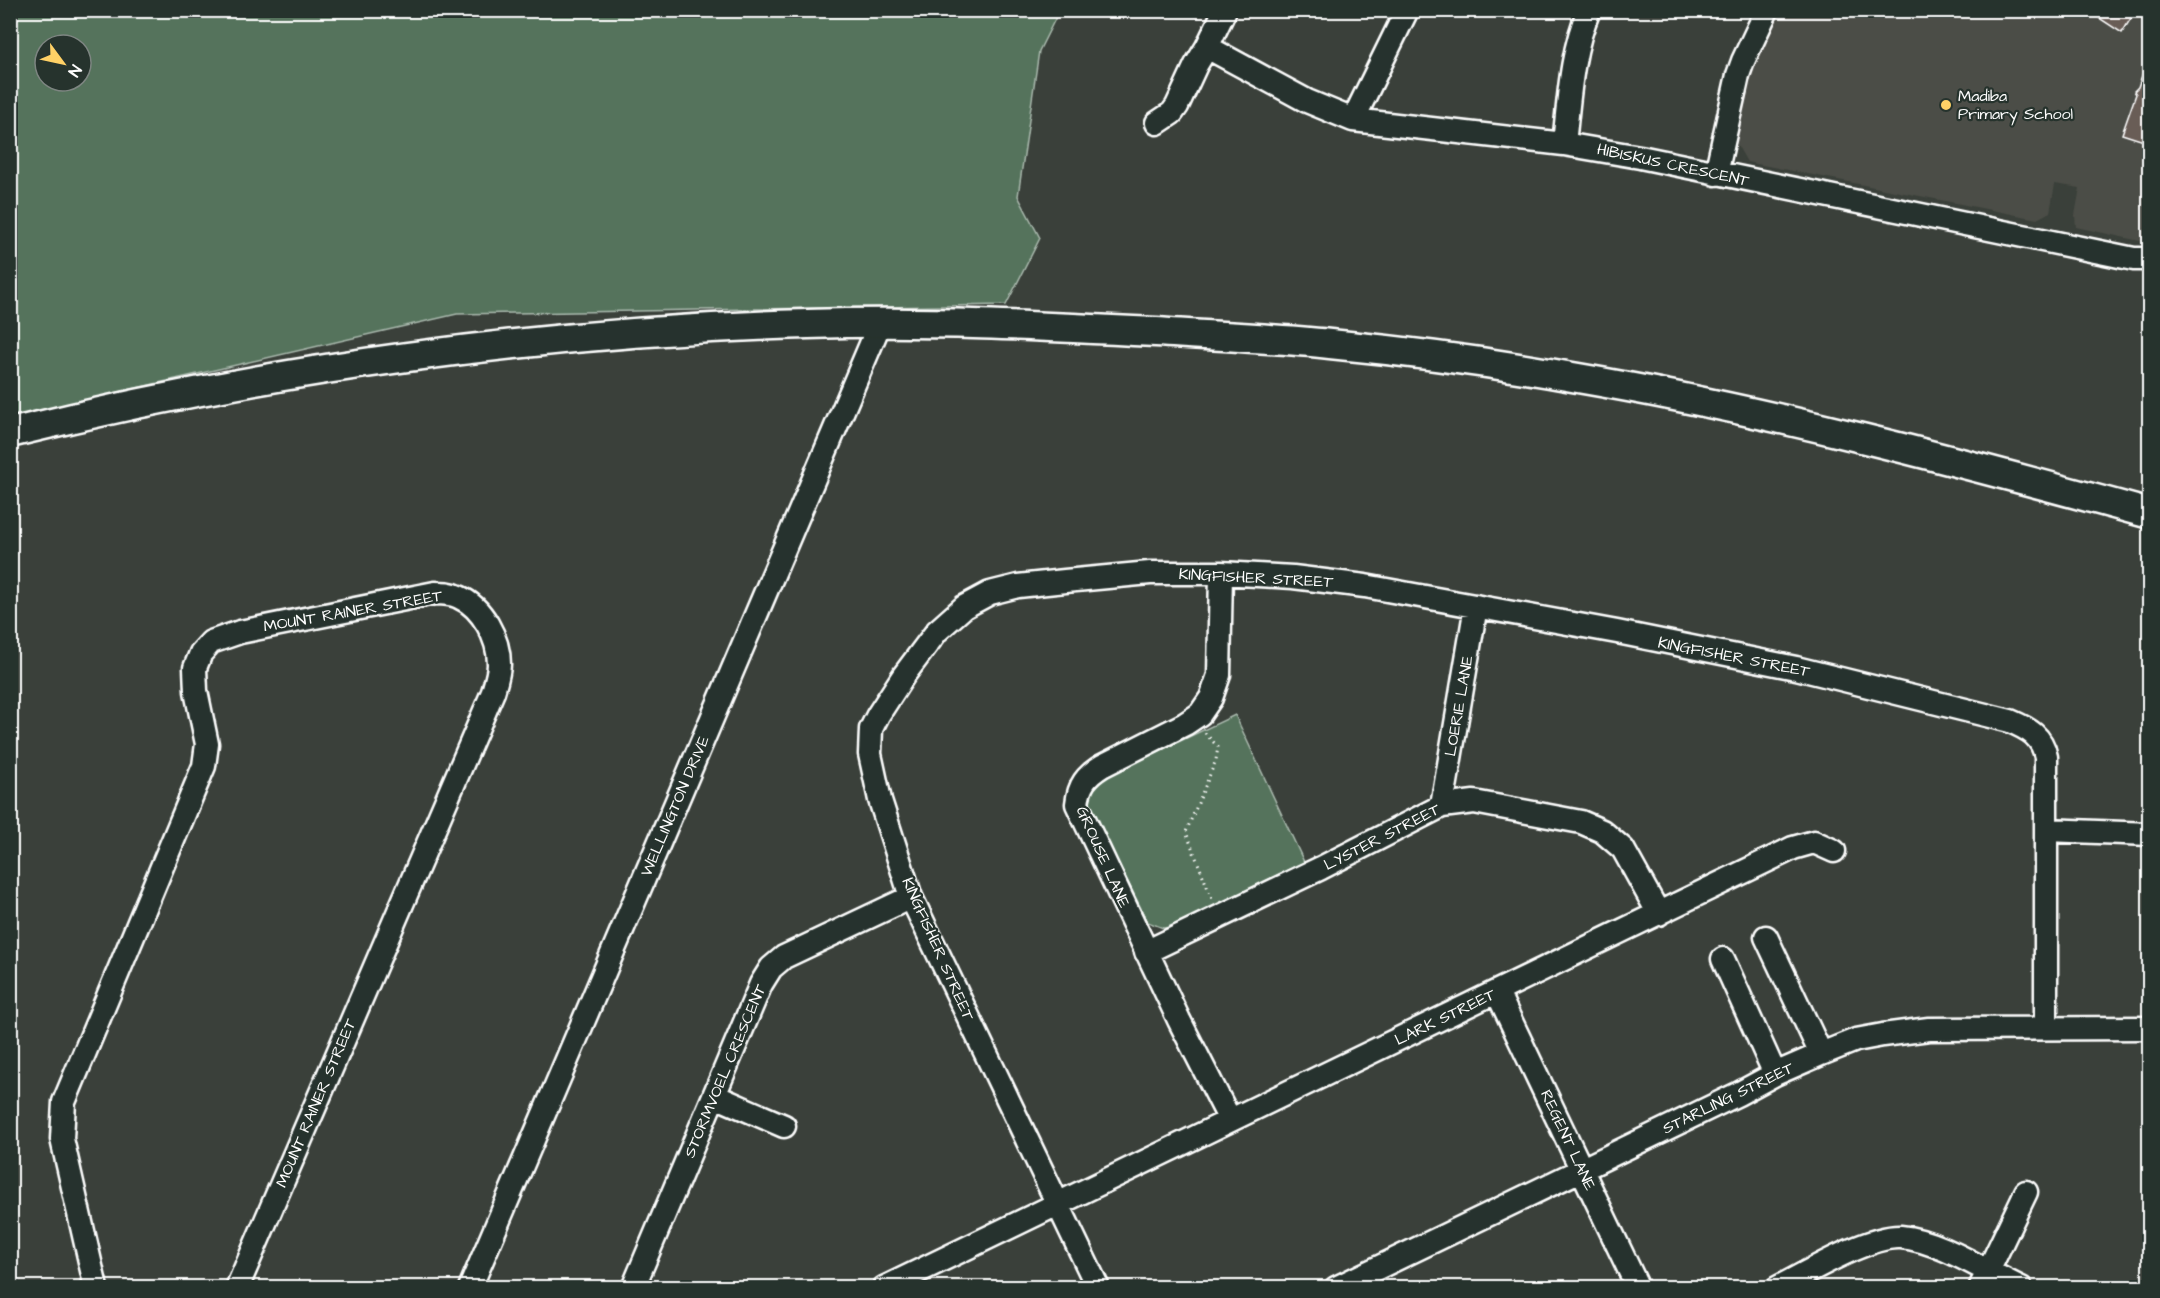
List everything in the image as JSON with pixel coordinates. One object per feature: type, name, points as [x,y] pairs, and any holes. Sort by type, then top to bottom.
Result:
[{"type":"main road","points":[[10,432],[213,389],[397,359],[582,338],[688,329],[809,324],[1008,324],[1329,344],[1562,375],[1709,403],[2035,482],[2150,514]]},
{"type":"street","points":[[1157,123],[1172,113],[1177,106],[1225,10]]},
{"type":"street","points":[[1353,120],[1407,10]]},
{"type":"street","points":[[1564,144],[1580,30],[1589,10]]},
{"type":"street","points":[[1716,174],[1738,75],[1767,10]]},
{"type":"street","name":"HIBISKUS CRESCENT","points":[[1207,47],[1307,101],[1353,120],[1564,144],[1640,157],[2134,259],[2150,259]]},
{"type":"street","name":"WELLINGTON DRIVE","points":[[470,1287],[880,323]]},
{"type":"street","name":"KINGFISHER STREET","points":[[1098,1287],[911,897],[880,800],[870,754],[869,740],[878,715],[904,675],[937,631],[964,607],[990,593],[1018,586],[1150,573],[1221,573],[1293,577],[1365,586],[1796,668],[2010,721],[2033,732],[2045,748],[2046,1027]]},
{"type":"street","name":"GROUSE LANE","points":[[1221,573],[1219,675],[1211,698],[1200,714],[1185,724],[1091,773],[1081,785],[1077,804],[1146,952],[1230,1120]]},
{"type":"street","name":"MOUNT RAINER STREET","points":[[96,1287],[62,1139],[64,1102],[204,766],[207,744],[195,675],[201,653],[211,642],[240,632],[435,593],[450,593],[461,597],[469,604],[493,633],[499,662],[498,676],[237,1287]]},
{"type":"street","name":"LOERIE LANE","points":[[1442,806],[1476,606]]},
{"type":"street","name":"LYSTER STREET","points":[[1146,952],[1342,858],[1442,806],[1474,802],[1581,822],[1602,831],[1623,849],[1659,914]]},
{"type":"street","points":[[2046,830],[2150,834]]},
{"type":"street","name":"LARK STREET","points":[[1057,1204],[1804,844],[1814,842],[1834,851]]},
{"type":"street","name":"STORMVOEL CRESCENT","points":[[633,1287],[761,984],[777,962],[799,948],[911,897]]},
{"type":"street","points":[[1766,937],[1821,1054]]},
{"type":"street","points":[[1722,959],[1775,1074]]},
{"type":"street","name":"REGENT LANE","points":[[1497,992],[1638,1287]]},
{"type":"street","name":"STARLING STREET","points":[[1336,1287],[1738,1094],[1775,1074],[1856,1040],[1929,1029],[2150,1028]]},
{"type":"street","points":[[715,1096],[784,1126]]},
{"type":"street","points":[[1984,1280],[2026,1192]]},
{"type":"street","points":[[884,1287],[1057,1204]]},
{"type":"street","points":[[1777,1287],[1860,1247],[1885,1239],[1901,1237],[1934,1246],[1984,1280],[2021,1287]]},
{"type":"path","points":[[1203,730],[1218,747],[1216,760],[1186,832],[1186,837],[1220,917]]},
{"type":"shaded area","name":"Madiba Primary School","points":[[1780,11],[2149,11],[2149,239],[2140,241],[2076,227],[2075,215],[2080,188],[2055,184],[2050,212],[2037,219],[1747,162],[1735,141],[1752,68]]},
{"type":"green space","points":[[10,11],[1059,11],[1039,51],[1018,196],[1040,238],[1006,305],[457,314],[11,417]]},
{"type":"green space","points":[[1235,715],[1304,862],[1171,927],[1163,928],[1148,922],[1088,803],[1094,782]]},
{"type":"building","points":[[2087,10],[2136,10],[2122,33]]},
{"type":"building","points":[[2147,61],[2150,61],[2150,143],[2122,134],[2136,94],[2134,91],[2138,87]]},
{"type":"place","name":"Madiba Primary School","points":[[1946,105]]}]
